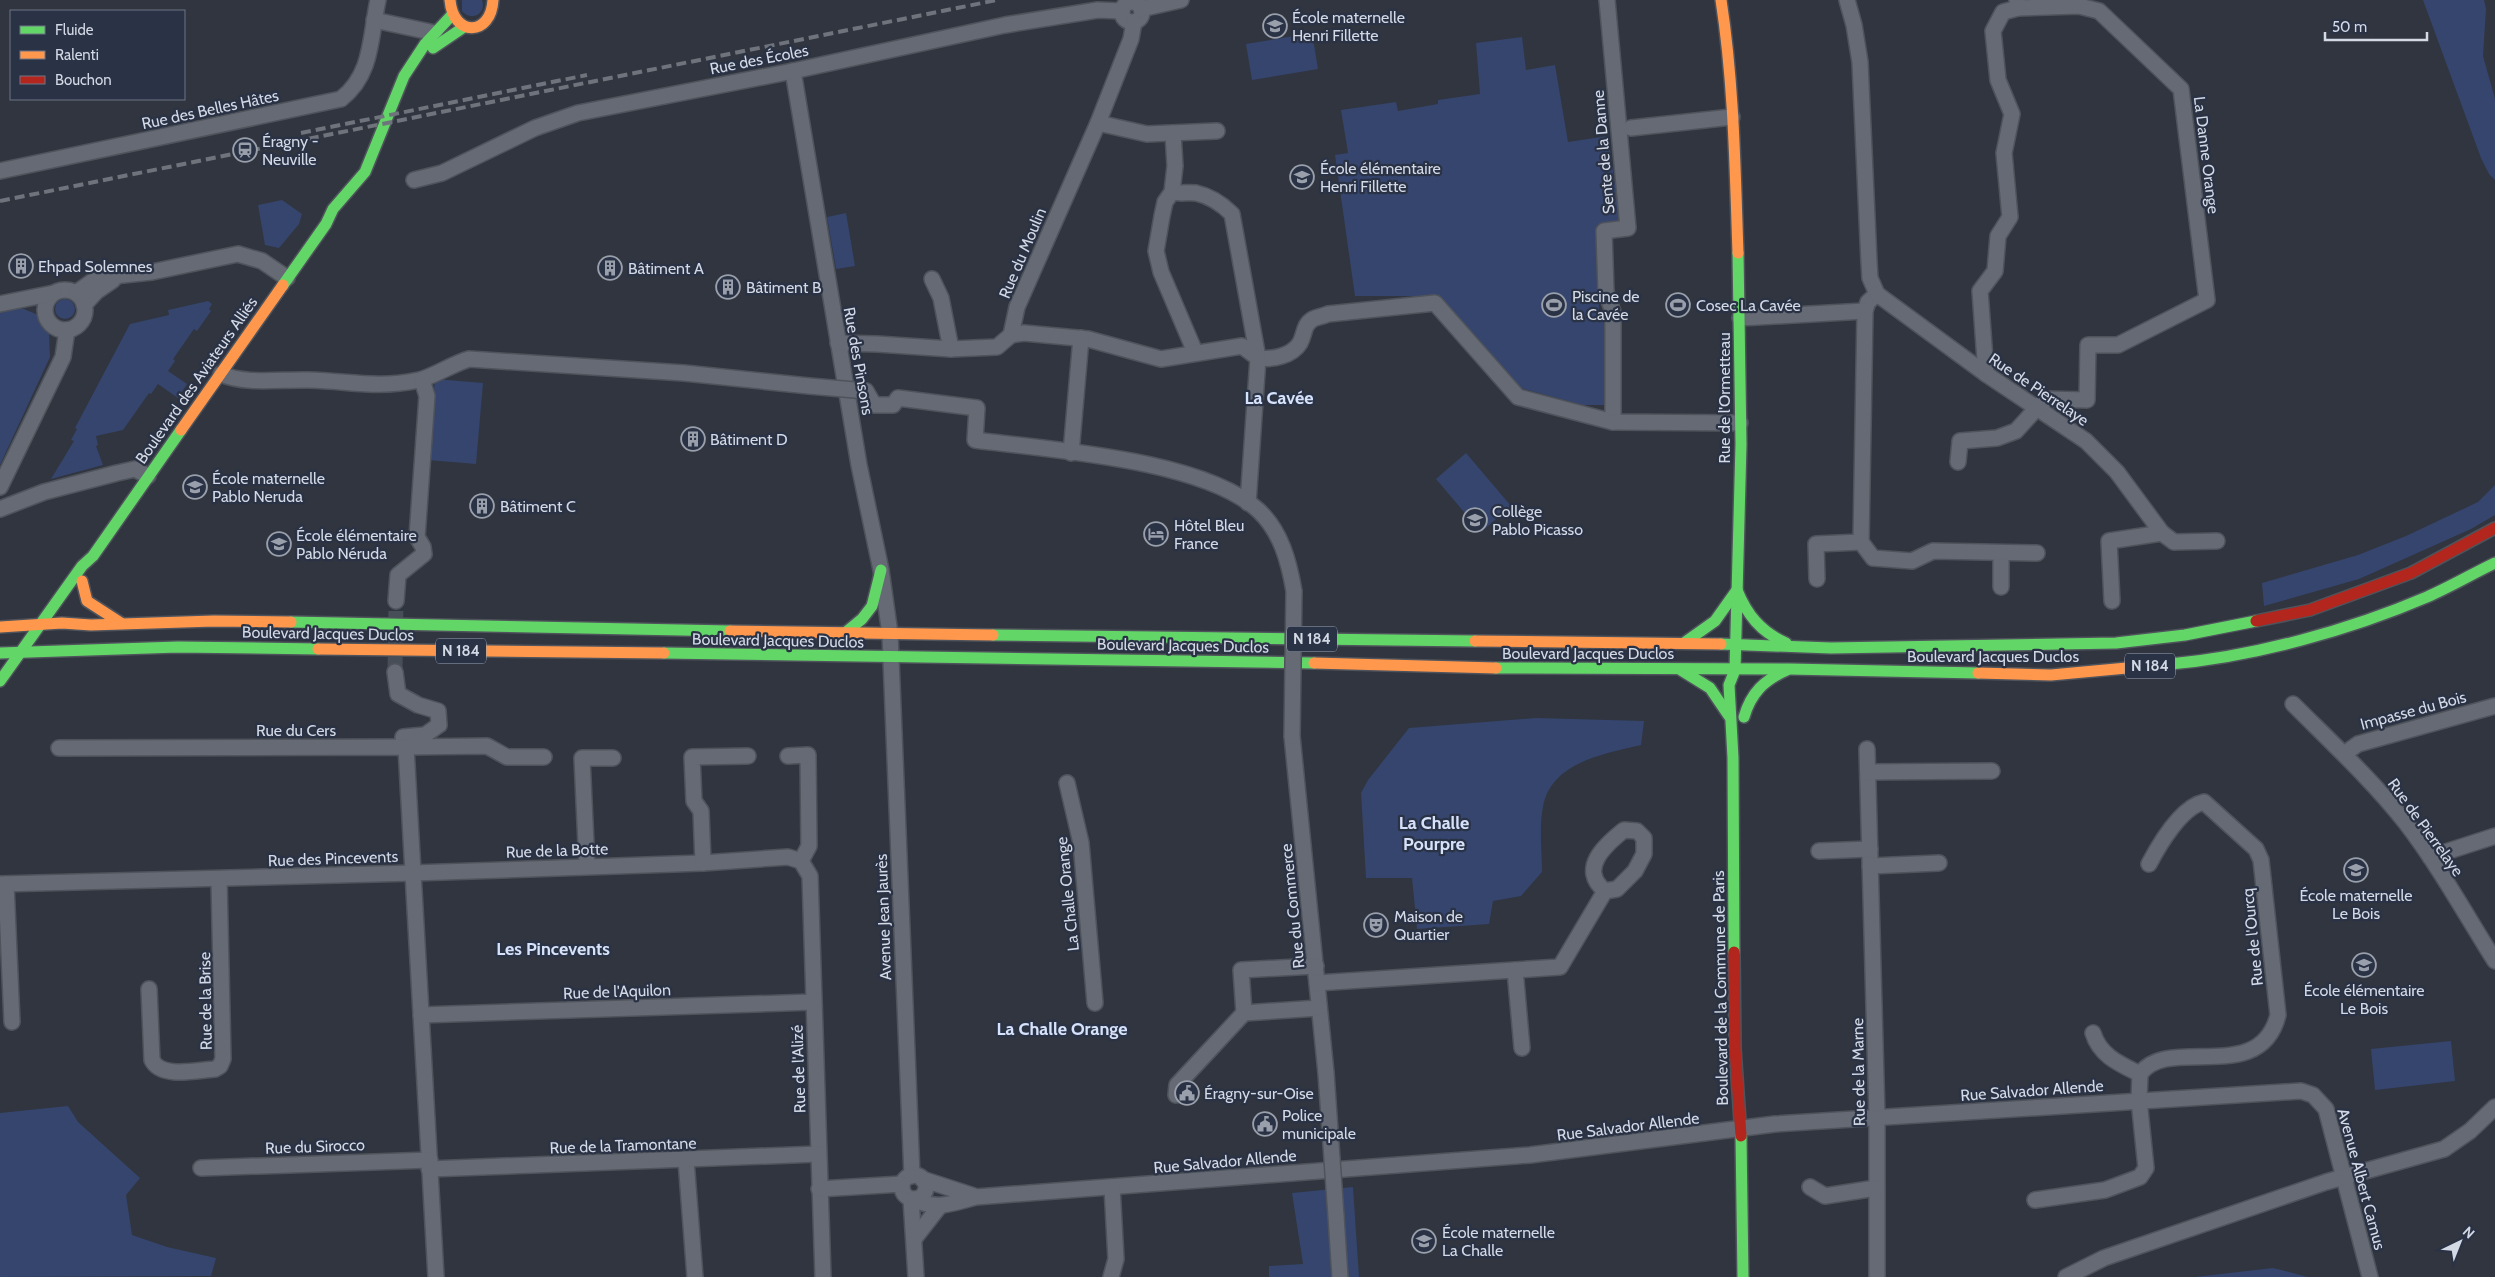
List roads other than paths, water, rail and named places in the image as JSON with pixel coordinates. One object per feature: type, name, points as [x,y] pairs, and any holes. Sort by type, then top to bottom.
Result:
[{"type":"main road","points":[[450,0],[451,16],[464,27]]},
{"type":"main road","name":"Boulevard des Aviateurs Alliés","points":[[326,224],[340,217],[374,172],[383,154],[401,101],[423,61],[442,40],[464,27],[471,29],[484,25],[493,14],[494,0]]},
{"type":"main road","name":"Rue de l'Ormetteau","points":[[1728,4],[1726,33],[1732,116],[1740,318],[1735,670]]},
{"type":"main road","name":"Rue de l'Ormetteau","points":[[1726,33],[1728,4]]},
{"type":"main road","name":"Boulevard des Aviateurs Alliés","points":[[0,694],[35,649],[82,581],[93,556],[326,224],[331,209],[351,191],[363,174],[374,156],[403,77],[435,33],[451,16]]},
{"type":"main road","name":"Boulevard Jacques Duclos","points":[[53,623],[91,625],[121,623],[279,622],[947,635],[1684,643],[1793,645],[1831,648],[2116,643],[2185,635],[2300,612],[2359,593],[2411,573],[2495,528]]},
{"type":"main road","name":"Boulevard des Aviateurs Alliés","points":[[0,681],[82,566],[93,556]]},
{"type":"main road","name":"Boulevard Jacques Duclos","points":[[35,649],[178,647],[896,658],[1241,661],[1450,668],[1788,669],[2051,675],[2186,663],[2241,653],[2327,633],[2427,597],[2495,564]]},
{"type":"main road","points":[[845,633],[871,610],[881,570]]},
{"type":"main road","points":[[82,581],[87,601],[121,623]]},
{"type":"main road","points":[[1684,643],[1715,621],[1737,590]]},
{"type":"main road","points":[[1737,590],[1744,609],[1756,626],[1773,638],[1793,645]]},
{"type":"main road","name":"N 184","points":[[11,638],[53,623]]},
{"type":"main road","name":"N 184","points":[[0,653],[35,649],[91,625]]},
{"type":"main road","name":"N 184","points":[[0,627],[38,628]]},
{"type":"main road","name":"N 184","points":[[836,657],[846,649],[872,644],[890,634]]},
{"type":"main road","name":"N 184","points":[[896,658],[917,648],[937,643],[947,635]]},
{"type":"main road","name":"N 184","points":[[1679,670],[1691,662],[1720,654],[1735,644]]},
{"type":"main road","name":"N 184","points":[[1735,670],[1750,661],[1773,655],[1793,645]]},
{"type":"main road","points":[[1744,717],[1748,700],[1758,686],[1772,675],[1788,669]]},
{"type":"main road","points":[[1679,670],[1696,676],[1710,686],[1721,700],[1728,716]]},
{"type":"main road","name":"Boulevard de la Commune de Paris","points":[[1735,670],[1729,685],[1728,716],[1733,758],[1734,1048],[1741,1129],[1743,1277]]},
{"type":"main road","name":"Boulevard de la Commune de Paris","points":[[1733,758],[1744,717],[1744,686],[1735,670]]},
{"type":"street","name":"Rue des Belles Hâtes","points":[[0,171],[341,99],[361,78],[378,0]]},
{"type":"street","points":[[1137,15],[1181,0]]},
{"type":"street","name":"Sente de la Danne","points":[[1607,0],[1628,228],[1604,231],[1606,292],[1613,312],[1613,422]]},
{"type":"street","points":[[1847,0],[1860,62],[1870,278],[1877,294],[1868,302],[1865,312],[1861,542],[1874,558],[1912,560],[1933,551],[2037,553]]},
{"type":"street","name":"Rue des Écoles","points":[[414,180],[442,173],[535,128],[578,113],[793,71],[1005,25],[1098,10],[1122,11],[1124,6],[1129,3],[1137,4],[1137,15]]},
{"type":"street","points":[[1986,374],[1980,291],[1995,272],[1998,236],[2010,217],[2004,153],[2012,114],[1998,80],[1993,31],[2003,12],[2018,4]]},
{"type":"street","name":"La Danne Orange","points":[[2018,4],[2080,6],[2099,11],[2181,89],[2207,300],[2118,345],[2088,345],[2087,400],[2045,399],[2037,408]]},
{"type":"street","name":"Rue du Moulin","points":[[1011,334],[1017,307],[1098,123],[1130,39],[1137,15]]},
{"type":"street","points":[[374,20],[435,33]]},
{"type":"street","name":"Rue des Pinsons","points":[[793,71],[864,494],[881,570],[890,634],[896,658]]},
{"type":"street","name":"Sente de la Danne","points":[[1631,128],[1732,116]]},
{"type":"street","points":[[1098,123],[1147,134],[1217,130]]},
{"type":"street","points":[[1174,132],[1175,166],[1172,192],[1165,202],[1156,251],[1161,272],[1195,352]]},
{"type":"street","points":[[1172,192],[1180,194],[1196,193],[1222,205],[1232,214],[1258,358],[1248,503]]},
{"type":"street","points":[[20,300],[46,315],[54,326],[67,330],[73,328],[83,318],[80,299],[94,280],[104,277],[119,277],[238,254],[262,261],[287,278]]},
{"type":"street","points":[[932,279],[941,298],[950,350]]},
{"type":"street","points":[[0,304],[65,290],[80,299]]},
{"type":"street","points":[[46,315],[46,303],[54,293]]},
{"type":"street","name":"Rue de Pierrelaye","points":[[1877,294],[1986,374],[2086,441],[2117,472],[2162,533]]},
{"type":"street","points":[[838,344],[877,344],[950,350],[997,347],[1011,334],[1024,333],[1081,338],[1161,359],[1195,352],[1242,346],[1258,358],[1271,360],[1294,350],[1301,342],[1304,329],[1313,319],[1328,314],[1435,303],[1518,397],[1613,422],[1740,423]]},
{"type":"street","points":[[1740,318],[1865,312]]},
{"type":"street","points":[[0,487],[63,357],[67,330]]},
{"type":"street","points":[[1071,453],[1081,338]]},
{"type":"street","name":"Rue du Commerce","points":[[422,380],[452,364],[469,359],[684,373],[866,391],[874,405],[892,405],[898,398],[978,408],[975,440],[1132,461],[1203,479],[1248,503],[1272,525],[1290,565],[1294,592],[1292,736],[1326,1073],[1340,1277]]},
{"type":"street","points":[[221,374],[233,379],[311,380],[387,386],[422,380],[427,396],[417,537],[423,547],[424,554],[398,575],[396,601]]},
{"type":"street","points":[[1958,462],[1960,441],[1997,438],[2016,431],[2037,408]]},
{"type":"street","points":[[0,508],[44,492],[117,472],[136,469],[148,476]]},
{"type":"street","points":[[2112,601],[2109,542],[2162,533],[2174,542],[2217,540]]},
{"type":"street","points":[[1817,579],[1816,544],[1861,542]]},
{"type":"street","points":[[2001,553],[2001,588]]},
{"type":"street","name":"Avenue Jean Jaurès","points":[[896,658],[891,678],[912,1180]]},
{"type":"street","points":[[395,672],[398,694],[418,705],[438,711],[438,725],[424,735],[403,737],[406,747],[413,873]]},
{"type":"street","name":"Rue de Pierrelaye","points":[[2293,704],[2344,754],[2392,806],[2430,857],[2495,961]]},
{"type":"street","name":"Impasse du Bois","points":[[2344,754],[2358,744],[2495,706]]},
{"type":"street","name":"Rue du Cers","points":[[60,748],[488,746],[507,757],[544,757]]},
{"type":"street","name":"Rue de la Marne","points":[[1867,749],[1876,1117],[1877,1277]]},
{"type":"street","points":[[788,756],[808,755],[809,846],[801,861]]},
{"type":"street","points":[[703,863],[701,811],[694,801],[692,756],[748,756]]},
{"type":"street","points":[[587,866],[582,758],[613,758]]},
{"type":"street","points":[[1868,772],[1992,771]]},
{"type":"street","name":"La Challe Orange","points":[[1067,783],[1081,843],[1095,1003]]},
{"type":"street","name":"Rue de l'Ourcq","points":[[2140,1074],[2154,1062],[2247,1052],[2264,1040],[2272,1029],[2278,1015],[2261,860],[2256,849],[2204,802],[2194,806],[2180,819],[2160,843],[2149,864]]},
{"type":"street","points":[[2430,857],[2495,836]]},
{"type":"street","points":[[1819,851],[1870,849]]},
{"type":"street","name":"Rue de la Botte","points":[[413,873],[703,863],[788,857],[801,861]]},
{"type":"street","name":"Rue de l'Alizé","points":[[801,861],[810,876],[823,1277]]},
{"type":"street","points":[[1870,866],[1939,863]]},
{"type":"street","name":"Rue des Pincevents","points":[[3,884],[413,873],[436,1277]]},
{"type":"street","name":"Rue de la Brise","points":[[149,989],[152,1060],[154,1064],[167,1071],[215,1069],[220,1066],[223,1058],[219,879]]},
{"type":"street","points":[[3,884],[12,1022]]},
{"type":"street","points":[[1317,982],[1560,966],[1605,891]]},
{"type":"street","points":[[1244,1013],[1241,970],[1316,966]]},
{"type":"street","points":[[1515,970],[1522,1048]]},
{"type":"street","name":"Rue de l'Aquilon","points":[[421,1015],[813,1002]]},
{"type":"street","points":[[1176,1095],[1177,1085],[1244,1013],[1319,1008]]},
{"type":"street","points":[[2035,1200],[2105,1190],[2140,1178],[2146,1168],[2139,1100],[2140,1074],[2109,1058],[2100,1049],[2093,1033]]},
{"type":"street","name":"Rue Salvador Allende","points":[[939,1207],[976,1197],[1530,1155],[1741,1129],[1876,1117],[2295,1091],[2313,1096]]},
{"type":"street","name":"Avenue Albert Camus","points":[[2313,1096],[2326,1109],[2370,1277]]},
{"type":"street","points":[[2066,1277],[2104,1258],[2343,1176],[2386,1167],[2444,1149],[2470,1131],[2495,1107]]},
{"type":"street","name":"Rue de la Tramontane","points":[[430,1164],[686,1160],[818,1154]]},
{"type":"street","points":[[686,1160],[695,1277]]},
{"type":"street","name":"Rue du Sirocco","points":[[201,1168],[430,1164]]},
{"type":"street","points":[[912,1180],[904,1194],[924,1205],[939,1207]]},
{"type":"street","points":[[819,1188],[912,1180],[925,1184],[923,1194],[913,1199]]},
{"type":"street","name":"Rue Salvador Allende","points":[[912,1180],[976,1197]]},
{"type":"street","points":[[1111,1277],[1116,1259],[1112,1187]]},
{"type":"street","points":[[1810,1187],[1825,1196],[1876,1188]]},
{"type":"street","points":[[913,1199],[916,1277]]},
{"type":"street","points":[[914,1239],[939,1207]]},
{"type":"tunnel","points":[[395,672],[396,601]]},
{"type":"railway","points":[[0,201],[997,0]]},
{"type":"railway","points":[[301,133],[587,75]]},
{"type":"place","name":"École maternelle Henri Fillette","points":[[1275,26]]},
{"type":"place","name":"Éragny - Neuville","points":[[245,150]]},
{"type":"place","name":"École élémentaire Henri Fillette","points":[[1302,177]]},
{"type":"place","name":"Ehpad Solemnes","points":[[21,266]]},
{"type":"place","name":"Bâtiment A","points":[[610,268]]},
{"type":"place","name":"Bâtiment B","points":[[728,287]]},
{"type":"place","name":"Piscine de la Cavée","points":[[1554,305]]},
{"type":"place","name":"Cosec La Cavée","points":[[1678,305]]},
{"type":"place","name":"Bâtiment D","points":[[693,439]]},
{"type":"place","name":"École maternelle Pablo Neruda","points":[[195,487]]},
{"type":"place","name":"Bâtiment C","points":[[482,506]]},
{"type":"place","name":"Collège Pablo Picasso","points":[[1475,520]]},
{"type":"place","name":"Hôtel Bleu France","points":[[1156,534]]},
{"type":"place","name":"École élémentaire Pablo Néruda","points":[[279,544]]},
{"type":"place","name":"École maternelle Le Bois","points":[[2356,870]]},
{"type":"place","name":"Maison de Quartier","points":[[1376,925]]},
{"type":"place","name":"École élémentaire Le Bois","points":[[2364,965]]},
{"type":"place","name":"Éragny-sur-Oise","points":[[1187,1093]]},
{"type":"place","name":"Police municipale","points":[[1265,1124]]},
{"type":"place","name":"École maternelle La Challe","points":[[1424,1241]]},
{"type":"district","name":"La Cavée","points":[[1279,398]]},
{"type":"district","name":"La Challe Pourpre","points":[[1434,833]]},
{"type":"district","name":"Les Pincevents","points":[[553,949]]},
{"type":"district","name":"La Challe Orange","points":[[1062,1029]]}]
